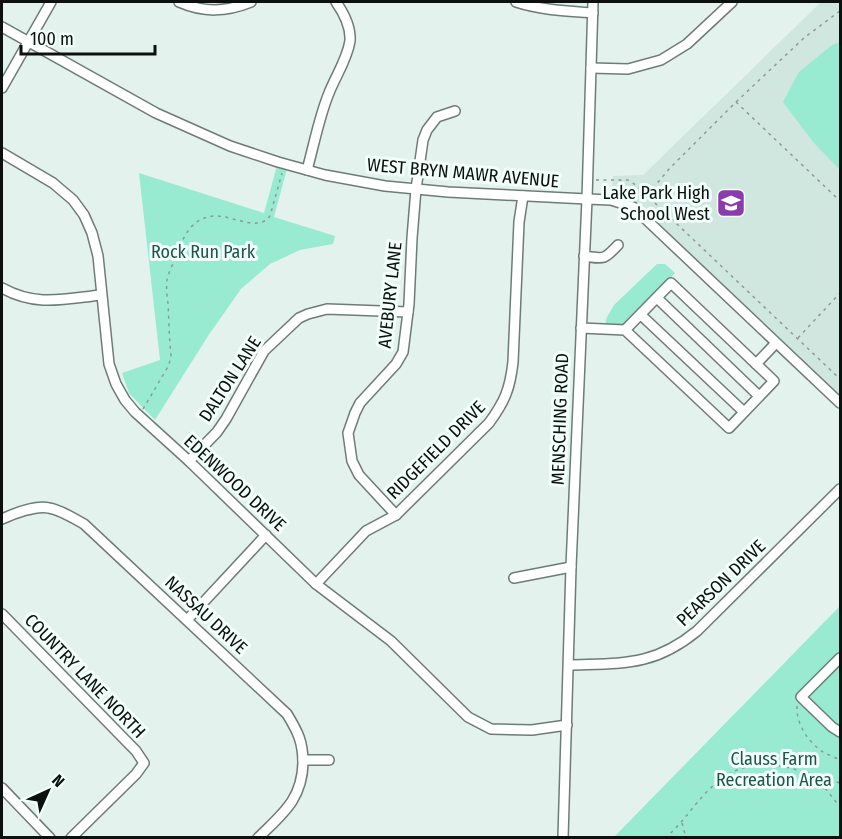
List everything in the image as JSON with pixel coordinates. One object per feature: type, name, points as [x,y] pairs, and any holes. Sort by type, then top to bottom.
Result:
[{"type":"street","points":[[2,88],[51,2]]},
{"type":"street","points":[[179,2],[209,11],[239,7],[251,2]]},
{"type":"street","points":[[307,170],[328,93],[345,57],[350,38],[344,14],[336,2]]},
{"type":"street","points":[[516,2],[531,7],[593,13]]},
{"type":"street","name":"MENSCHING ROAD","points":[[564,837],[571,567],[593,2]]},
{"type":"street","points":[[591,68],[628,69],[661,60],[687,45],[732,2]]},
{"type":"street","name":"WEST BRYN MAWR AVENUE","points":[[2,27],[156,113],[230,146],[285,164],[362,182],[416,189],[611,200],[633,207],[840,403]]},
{"type":"street","name":"AVEBURY LANE","points":[[396,515],[359,475],[352,460],[348,433],[360,403],[396,364],[403,352],[408,312],[416,189],[423,140],[437,117],[455,111]]},
{"type":"street","name":"EDENWOOD DRIVE","points":[[2,153],[53,183],[73,200],[84,215],[98,256],[110,364],[116,384],[125,400],[138,415],[316,584],[391,641],[468,717],[490,729],[532,730],[567,725]]},
{"type":"street","name":"RIDGEFIELD DRIVE","points":[[316,584],[366,531],[396,515],[489,423],[501,407],[511,379],[513,362],[519,222],[523,196]]},
{"type":"street","points":[[584,256],[603,258],[618,245]]},
{"type":"street","points":[[580,328],[626,330],[729,428],[774,381],[671,283],[626,330]]},
{"type":"street","points":[[2,288],[22,297],[43,301],[101,295]]},
{"type":"street","points":[[657,298],[759,396]]},
{"type":"street","name":"DALTON LANE","points":[[189,461],[217,432],[226,419],[264,351],[299,318],[327,309],[408,312]]},
{"type":"street","points":[[641,315],[744,412]]},
{"type":"street","points":[[756,364],[776,343]]},
{"type":"street","name":"PEARSON DRIVE","points":[[569,665],[632,663],[658,655],[681,643],[840,489]]},
{"type":"street","name":"NASSAU DRIVE","points":[[2,519],[14,513],[47,507],[69,515],[84,524],[287,714],[298,733],[303,748],[303,763]]},
{"type":"street","points":[[187,620],[266,535]]},
{"type":"street","points":[[514,578],[571,567]]},
{"type":"street","name":"COUNTRY LANE NORTH","points":[[2,614],[136,751],[144,763],[136,774],[71,837]]},
{"type":"street","points":[[840,658],[801,697],[840,732]]},
{"type":"street","points":[[258,837],[293,800],[300,785],[303,763],[329,760]]},
{"type":"street","points":[[2,788],[50,837]]},
{"type":"path","points":[[646,195],[736,102],[805,37],[840,11]]},
{"type":"path","points":[[736,102],[840,201]]},
{"type":"path","points":[[138,415],[169,365],[171,355],[167,279],[184,235],[197,222],[213,216],[253,224],[267,220],[285,164]]},
{"type":"path","points":[[587,180],[628,180],[840,379]]},
{"type":"path","points":[[798,338],[840,294]]},
{"type":"path","points":[[801,697],[797,709],[798,719],[808,739],[824,753],[840,760]]},
{"type":"path","points":[[665,837],[712,786],[745,767],[761,764],[780,766],[840,783]]},
{"type":"path","points":[[797,770],[825,788],[840,807]]},
{"type":"path","points":[[681,822],[686,837]]},
{"type":"shaded area","name":"Lake Park High School West","points":[[821,2],[840,2],[840,404],[633,207],[611,200],[613,176],[643,175]]},
{"type":"green space","points":[[840,42],[840,170],[814,143],[783,102],[799,72],[832,45]]},
{"type":"green space","name":"Rock Run Park","points":[[278,162],[288,165],[274,217],[335,236],[333,244],[300,250],[270,264],[241,289],[155,420],[129,393],[122,373],[160,360],[139,173],[264,213]]},
{"type":"green space","points":[[657,264],[665,264],[675,273],[625,326],[607,326],[605,324],[607,317],[614,305]]},
{"type":"green space","name":"Clauss Farm Recreation Area","points":[[840,606],[840,837],[614,837]]},
{"type":"place","name":"Lake Park High School West","points":[[731,203]]}]
